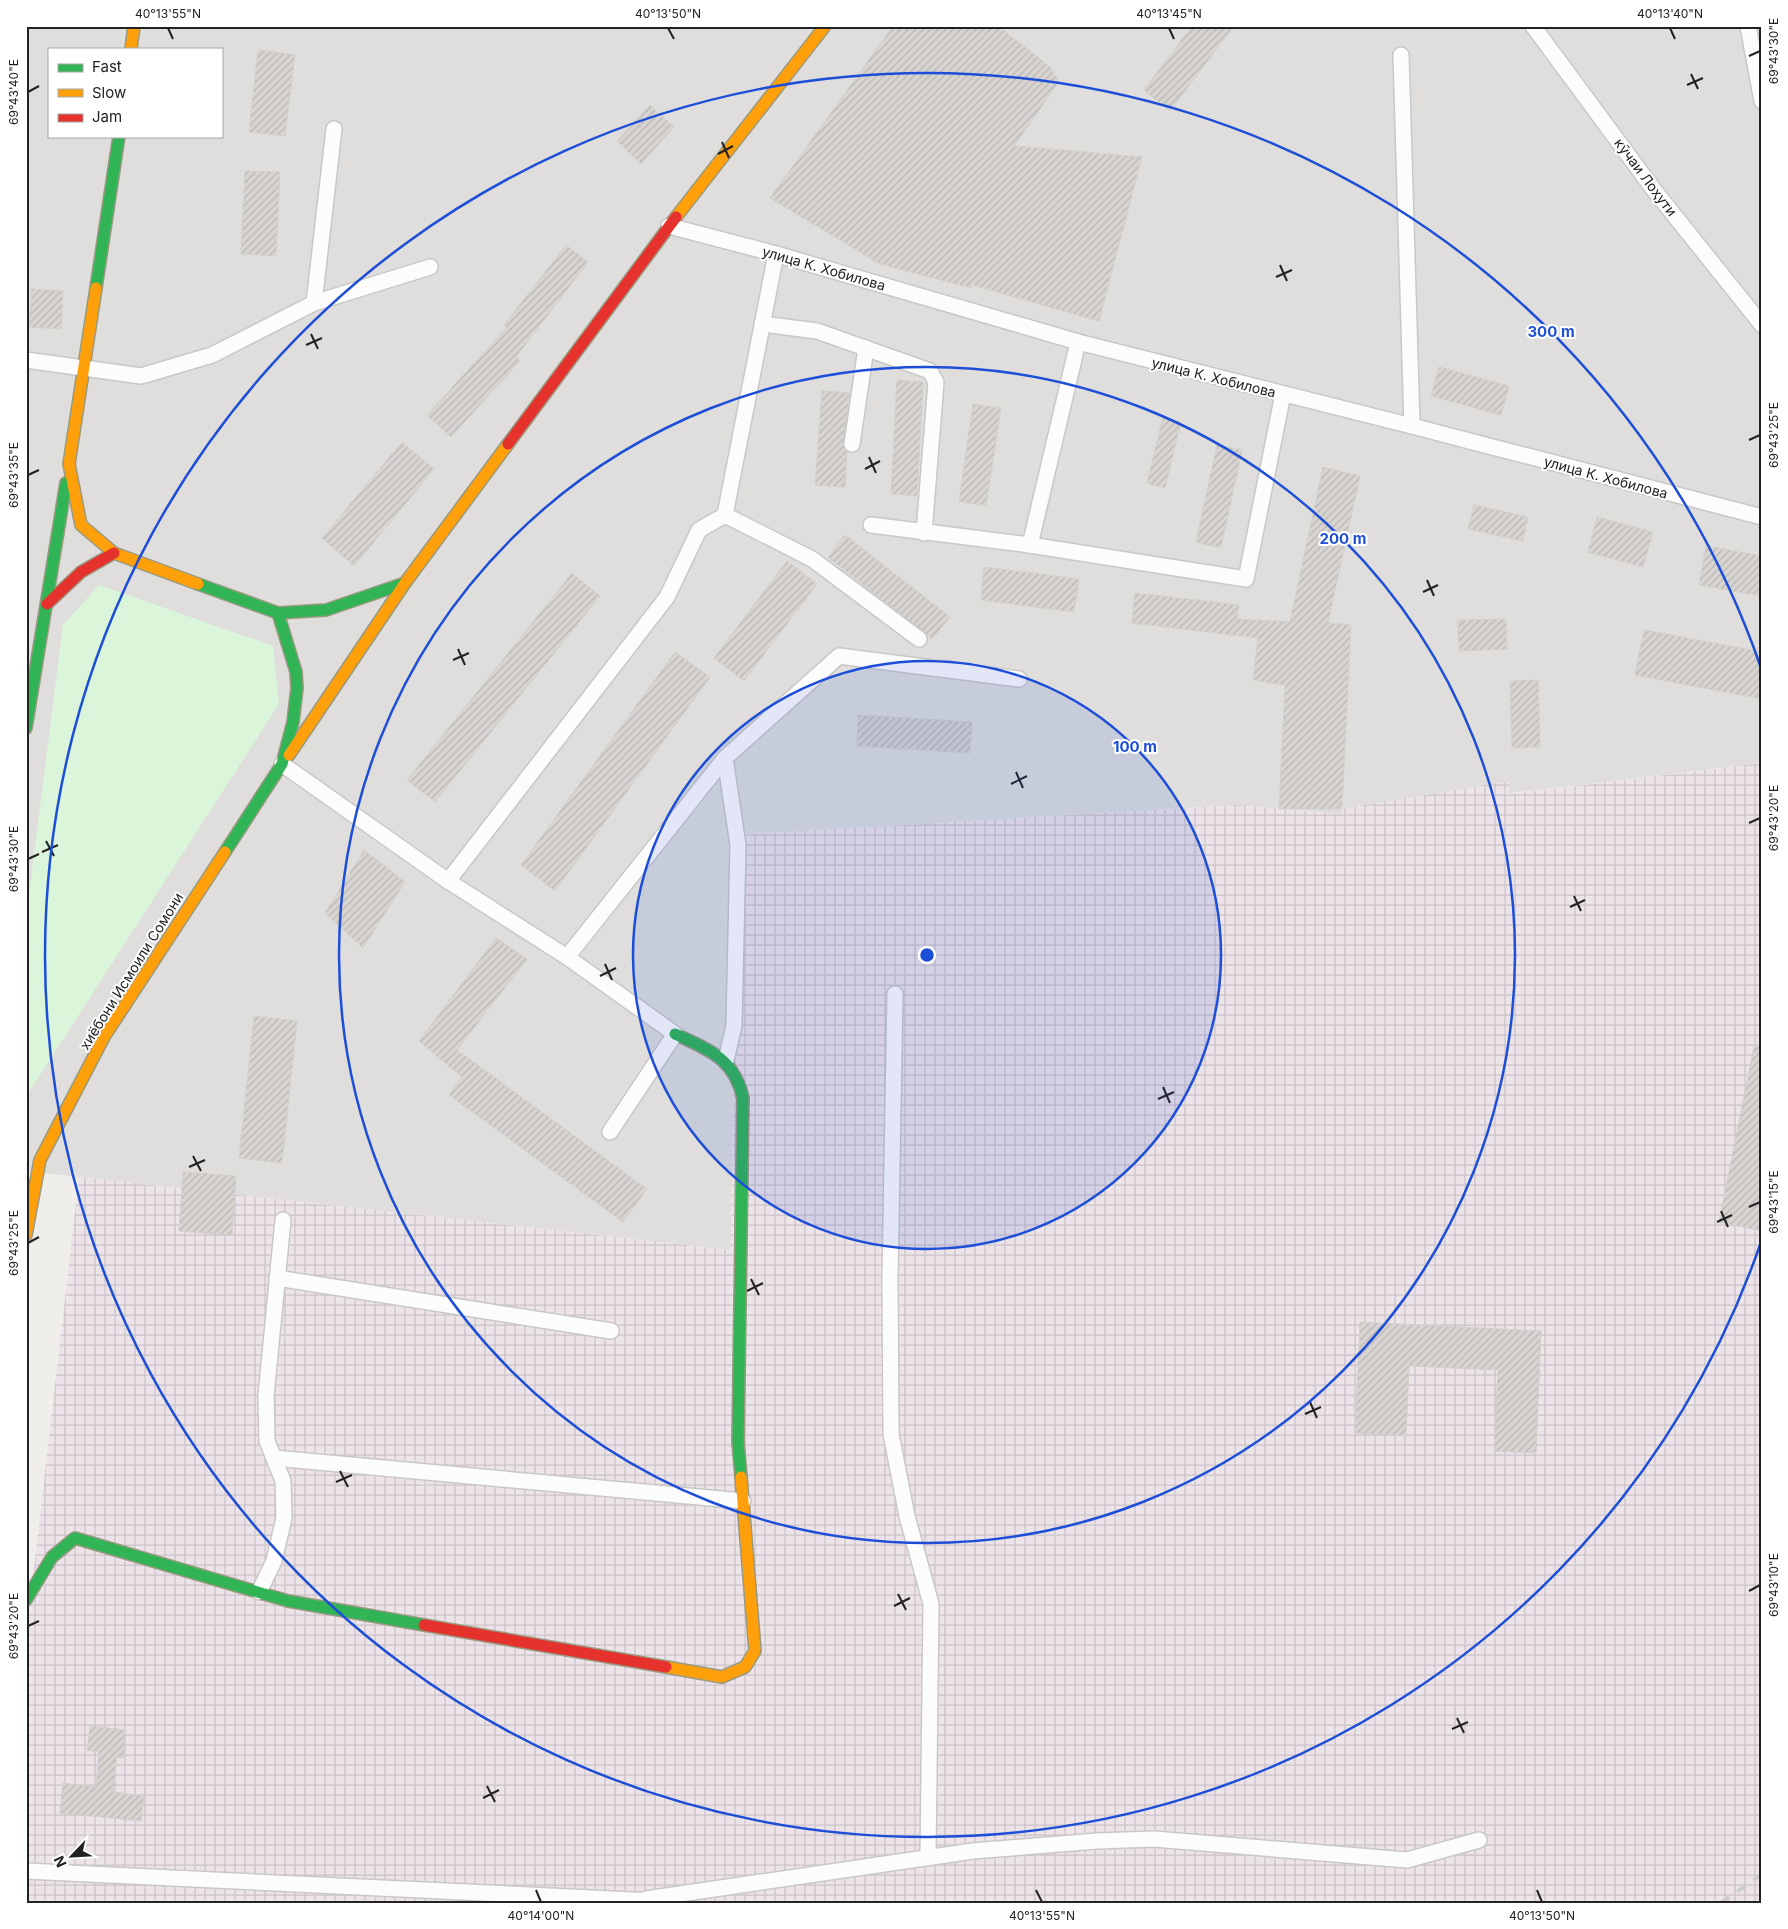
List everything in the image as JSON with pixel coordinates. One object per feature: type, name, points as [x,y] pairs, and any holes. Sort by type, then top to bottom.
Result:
[{"type":"main road","points":[[131,48],[134,26]]},
{"type":"main road","points":[[282,764],[405,583],[669,226],[825,26]]},
{"type":"main road","points":[[26,728],[32,639],[47,604],[85,369],[119,138]]},
{"type":"main road","points":[[69,464],[81,525],[114,553],[278,613],[326,610],[405,583]]},
{"type":"main road","points":[[47,604],[81,572],[114,553]]},
{"type":"main road","points":[[278,613],[293,655],[299,697],[296,720],[282,764]]},
{"type":"main road","name":"хиёбони Исмоили Сомони","points":[[26,1235],[40,1160],[104,1037],[282,764]]},
{"type":"main road","points":[[26,1600],[55,1551],[74,1538],[288,1601],[722,1677],[745,1667],[755,1651],[738,1442],[743,1098],[741,1081],[726,1060],[675,1034]]},
{"type":"street","name":"кӯчаи Лоҳути","points":[[1533,26],[1654,190],[1761,320]]},
{"type":"street","points":[[1748,26],[1762,101]]},
{"type":"street","points":[[1401,55],[1412,426]]},
{"type":"street","points":[[314,304],[334,129]]},
{"type":"street","name":"улица К. Хобилова","points":[[669,226],[776,254],[1078,342],[1762,517]]},
{"type":"street","points":[[448,881],[667,597],[699,530],[725,515],[776,254]]},
{"type":"street","points":[[26,360],[141,376],[212,355],[314,304],[430,267]]},
{"type":"street","points":[[762,324],[817,331],[930,371],[936,382],[924,533]]},
{"type":"street","points":[[1030,545],[1078,342]]},
{"type":"street","points":[[852,444],[866,348]]},
{"type":"street","points":[[871,526],[1030,545],[1246,579],[1283,394]]},
{"type":"street","points":[[725,515],[812,559],[919,639]]},
{"type":"street","points":[[567,957],[726,758],[839,656],[1019,679]]},
{"type":"street","points":[[726,758],[738,845],[734,1026],[726,1060]]},
{"type":"street","points":[[282,764],[448,881],[567,957],[675,1034],[610,1132]]},
{"type":"street","points":[[895,994],[890,1278],[891,1434],[907,1516],[931,1604],[928,1858]]},
{"type":"street","points":[[259,1592],[274,1561],[284,1518],[283,1480],[267,1441],[266,1396],[283,1220]]},
{"type":"street","points":[[277,1278],[611,1331]]},
{"type":"street","points":[[274,1458],[743,1501]]},
{"type":"street","points":[[646,1899],[973,1851],[1097,1840],[1154,1839],[1407,1860],[1479,1840]]},
{"type":"street","points":[[26,1871],[646,1899],[666,1903]]},
{"type":"shaded area","points":[[26,26],[1762,26],[1762,763],[1337,814],[1239,805],[737,835],[731,1250],[26,1171]]},
{"type":"shaded area","points":[[1762,763],[1762,1903],[26,1903],[26,1637],[79,1177],[731,1250],[737,835],[1239,805],[1343,814],[1342,809],[1509,781],[1509,794]]},
{"type":"green space","points":[[99,585],[273,646],[279,704],[26,1097],[26,918],[63,625]]},
{"type":"building","points":[[893,26],[998,26],[1050,67],[1059,82],[1014,146],[1142,157],[1099,321],[972,285],[971,288],[880,264],[770,198]]},
{"type":"building","points":[[1192,26],[1234,26],[1170,111],[1144,90]]},
{"type":"building","points":[[258,50],[295,55],[285,136],[249,132]]},
{"type":"building","points":[[650,105],[674,127],[641,164],[617,141]]},
{"type":"building","points":[[245,171],[280,172],[276,256],[241,254]]},
{"type":"building","points":[[566,245],[588,262],[516,357],[520,361],[451,437],[427,415],[507,327],[504,325]]},
{"type":"building","points":[[32,289],[63,291],[61,329],[29,327]]},
{"type":"building","points":[[1439,367],[1509,386],[1501,415],[1431,396]]},
{"type":"building","points":[[897,380],[923,382],[917,496],[891,494]]},
{"type":"building","points":[[822,391],[850,393],[843,443],[847,452],[845,487],[815,485]]},
{"type":"building","points":[[973,404],[1001,408],[986,506],[959,501]]},
{"type":"building","points":[[1163,417],[1181,422],[1165,488],[1147,483]]},
{"type":"building","points":[[402,442],[434,469],[354,566],[322,538]]},
{"type":"building","points":[[1217,445],[1242,450],[1221,548],[1196,542]]},
{"type":"building","points":[[1323,467],[1360,476],[1328,623],[1351,625],[1342,809],[1279,809],[1285,685],[1253,680],[1258,638],[1132,623],[1135,593],[1239,605],[1237,619],[1290,622]]},
{"type":"building","points":[[1474,505],[1528,517],[1523,541],[1468,529]]},
{"type":"building","points":[[1597,517],[1653,532],[1643,567],[1588,552]]},
{"type":"building","points":[[845,535],[950,617],[932,639],[828,557]]},
{"type":"building","points":[[1706,546],[1762,556],[1762,596],[1699,585]]},
{"type":"building","points":[[787,561],[817,584],[744,681],[714,658]]},
{"type":"building","points":[[984,567],[1079,579],[1074,612],[981,600]]},
{"type":"building","points":[[572,573],[600,596],[435,802],[407,780]]},
{"type":"building","points":[[1506,619],[1507,649],[1459,651],[1458,620]]},
{"type":"building","points":[[1644,630],[1762,652],[1762,699],[1635,675]]},
{"type":"building","points":[[675,652],[710,677],[555,891],[521,865]]},
{"type":"building","points":[[1538,680],[1540,747],[1512,748],[1510,681]]},
{"type":"building","points":[[858,715],[972,722],[970,753],[857,746]]},
{"type":"building","points":[[364,850],[405,882],[363,948],[325,913]]},
{"type":"building","points":[[496,938],[527,959],[457,1050],[647,1189],[623,1222],[449,1095],[462,1077],[419,1041]]},
{"type":"building","points":[[254,1016],[297,1021],[282,1163],[239,1158]]},
{"type":"building","points":[[1754,1047],[1762,1047],[1762,1231],[1719,1222]]},
{"type":"building","points":[[183,1172],[236,1176],[232,1235],[179,1231]]},
{"type":"building","points":[[1360,1322],[1541,1331],[1536,1453],[1494,1451],[1498,1370],[1409,1366],[1406,1436],[1355,1433]]},
{"type":"building","points":[[90,1726],[126,1730],[123,1758],[117,1757],[113,1792],[144,1796],[141,1821],[60,1813],[63,1783],[96,1787],[99,1752],[87,1750]]},
{"type":"railway","points":[[1721,1903],[1762,1874]]},
{"type":"traffic: fast","points":[[96,288],[119,138]]},
{"type":"traffic: fast","points":[[26,728],[66,483]]},
{"type":"traffic: fast","points":[[278,613],[326,610],[405,583]]},
{"type":"traffic: fast","points":[[198,584],[278,613],[296,672],[297,688],[293,722],[282,764],[225,852]]},
{"type":"traffic: fast","points":[[675,1034],[699,1045],[726,1064],[739,1084],[743,1098],[738,1442],[741,1477]]},
{"type":"traffic: fast","points":[[26,1600],[52,1557],[75,1538],[288,1601],[424,1625]]},
{"type":"traffic: slow","points":[[131,48],[134,26]]},
{"type":"traffic: slow","points":[[676,217],[825,26]]},
{"type":"traffic: slow","points":[[96,288],[69,464],[81,525],[114,553],[198,584]]},
{"type":"traffic: slow","points":[[289,755],[405,583],[508,444]]},
{"type":"traffic: slow","points":[[26,1235],[40,1160],[104,1037],[225,852]]},
{"type":"traffic: slow","points":[[666,1667],[722,1677],[745,1667],[755,1651],[741,1477]]},
{"type":"traffic: jam","points":[[508,444],[676,217]]},
{"type":"traffic: jam","points":[[47,604],[81,572],[114,553]]},
{"type":"traffic: jam","points":[[424,1625],[666,1667]]}]
